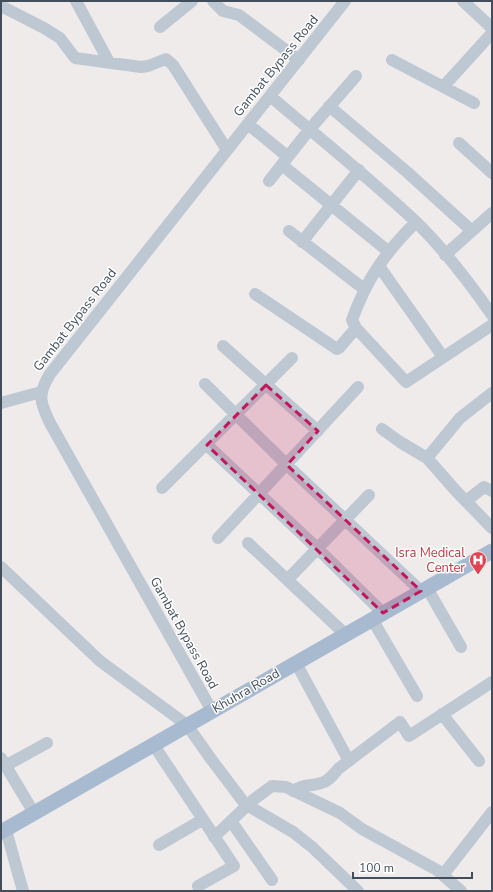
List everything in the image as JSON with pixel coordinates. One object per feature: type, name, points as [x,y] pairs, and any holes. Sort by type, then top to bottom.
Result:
[{"type":"main road","name":"Khuhra Road","points":[[3,831],[492,551]]},
{"type":"street","points":[[76,1],[109,62]]},
{"type":"street","points":[[160,28],[192,1]]},
{"type":"street","points":[[213,1],[223,11],[239,15],[299,60]]},
{"type":"street","name":"Gambat Bypass Road","points":[[212,711],[50,423],[42,406],[41,392],[50,374],[346,1]]},
{"type":"street","points":[[463,1],[492,28]]},
{"type":"street","points":[[1,6],[60,38],[75,58],[141,67],[166,59],[170,62],[227,150]]},
{"type":"street","points":[[444,86],[492,33]]},
{"type":"street","points":[[392,60],[474,103]]},
{"type":"street","points":[[269,181],[309,130],[356,76]]},
{"type":"street","points":[[270,96],[309,130],[359,170],[416,222],[491,312]]},
{"type":"street","points":[[329,106],[407,172],[472,231]]},
{"type":"street","points":[[248,124],[330,205],[388,252]]},
{"type":"street","points":[[459,143],[492,173]]},
{"type":"street","points":[[302,242],[359,170]]},
{"type":"street","points":[[445,255],[492,213]]},
{"type":"street","points":[[416,222],[388,252],[364,288],[352,320],[356,328],[406,382],[492,325]]},
{"type":"street","points":[[288,231],[364,288]]},
{"type":"street","points":[[379,266],[443,357]]},
{"type":"street","points":[[255,294],[338,349],[356,328]]},
{"type":"street","points":[[223,346],[318,431]]},
{"type":"street","points":[[162,488],[207,445],[292,358]]},
{"type":"street","points":[[205,384],[287,465],[424,589],[461,647]]},
{"type":"street","points":[[218,538],[260,495],[358,387]]},
{"type":"street","points":[[1,403],[41,392]]},
{"type":"street","points":[[427,458],[460,418],[492,393]]},
{"type":"street","points":[[382,429],[427,458],[492,528]]},
{"type":"street","points":[[207,445],[318,549],[377,616],[417,696]]},
{"type":"street","points":[[466,501],[484,487],[492,490]]},
{"type":"street","points":[[288,579],[369,495]]},
{"type":"street","points":[[248,543],[345,634]]},
{"type":"street","points":[[1,566],[100,661],[187,725],[247,806],[293,832],[312,847],[358,891]]},
{"type":"street","points":[[296,663],[349,761]]},
{"type":"street","points":[[293,791],[304,785],[321,783],[330,779],[349,761],[400,722],[409,736],[492,682]]},
{"type":"street","points":[[442,714],[479,761]]},
{"type":"street","points":[[34,813],[3,762],[47,743]]},
{"type":"street","points":[[153,744],[202,820],[234,866],[198,886]]},
{"type":"street","points":[[214,837],[247,806],[272,786],[286,788],[340,813],[362,829],[437,870],[461,891]]},
{"type":"street","points":[[443,875],[492,812]]},
{"type":"street","points":[[159,845],[202,820]]},
{"type":"street","points":[[231,821],[272,880]]},
{"type":"street","points":[[3,831],[23,891]]},
{"type":"highlighted area","points":[[266,385],[318,431],[287,465],[421,591],[383,613],[207,445]]},
{"type":"place","name":"Isra Medical Center","points":[[478,575]]}]
